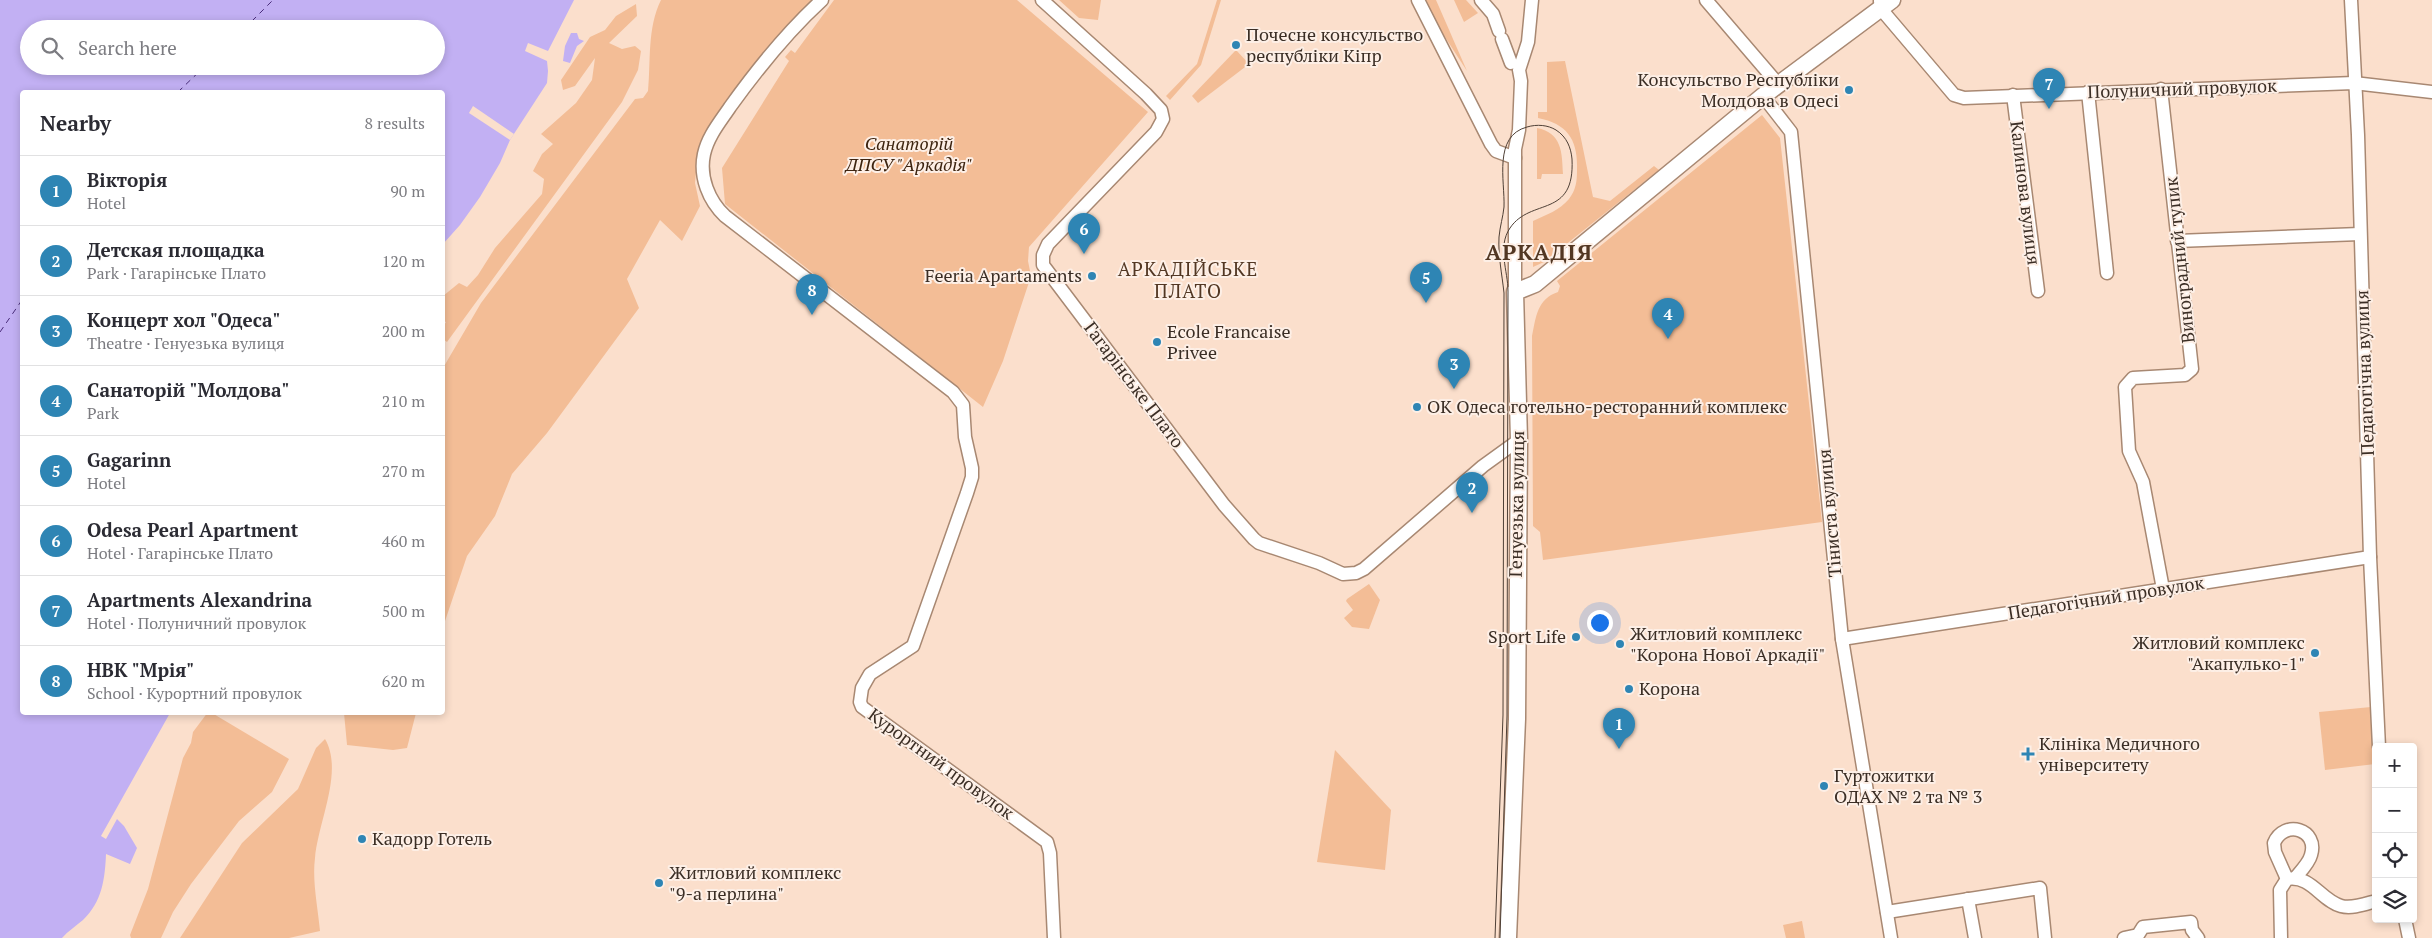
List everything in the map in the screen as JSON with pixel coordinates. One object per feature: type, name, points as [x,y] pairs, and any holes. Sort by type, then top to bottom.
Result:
[{"type":"main road","points":[[1515,292],[1535,284],[1763,96],[1884,3]]},
{"type":"main road","name":"Генуезька вулиця","points":[[1508,938],[1517,719],[1519,440],[1515,292]]},
{"type":"street","name":"Курортний провулок","points":[[822,0],[796,24],[757,70],[714,130],[707,142],[704,155],[706,184],[715,207],[953,392],[963,405],[972,477],[949,548],[913,646],[870,674],[862,688],[860,702],[862,707],[1047,842],[1050,853],[1054,938]]},
{"type":"street","name":"Гагарінське Плато","points":[[1042,0],[1152,100],[1162,110],[1163,119],[1156,132],[1048,244],[1043,255],[1043,265],[1224,505],[1254,539],[1259,543],[1336,572],[1343,574],[1356,573],[1364,569],[1483,466],[1519,440]]},
{"type":"street","points":[[1418,0],[1490,144],[1500,152],[1515,153]]},
{"type":"street","points":[[1481,0],[1493,14],[1515,67]]},
{"type":"street","points":[[1515,67],[1528,42],[1532,0]]},
{"type":"street","points":[[1706,0],[1778,84]]},
{"type":"street","name":"Педагогічна вулиця","points":[[2351,0],[2358,135],[2370,557],[2379,743]]},
{"type":"street","name":"Полуничний провулок","points":[[1884,3],[1954,95],[1964,98],[2354,83],[2432,92]]},
{"type":"street","name":"Генуезька вулиця","points":[[1515,67],[1521,81],[1519,130],[1515,153],[1515,292]]},
{"type":"street","name":"Виноградний тупик","points":[[2160,89],[2192,369],[2185,375],[2133,378],[2125,387],[2129,451],[2143,482],[2163,589]]},
{"type":"street","points":[[2088,92],[2107,273]]},
{"type":"street","name":"Калинова вулиця","points":[[2013,95],[2038,291]]},
{"type":"street","name":"Тіниста вулиця","points":[[1763,96],[1791,132],[1842,639],[1891,938]]},
{"type":"street","points":[[2177,241],[2360,234]]},
{"type":"street","name":"Педагогічний провулок","points":[[1842,639],[2370,557]]},
{"type":"street","points":[[2281,938],[2280,890],[2291,879],[2308,882],[2341,906],[2372,903]]},
{"type":"street","points":[[1887,912],[2040,888],[2045,938]]},
{"type":"street","points":[[1968,899],[1975,938]]},
{"type":"street","points":[[2124,938],[2138,935],[2143,927],[2191,922],[2192,930],[2198,938]]},
{"type":"street","points":[[2406,923],[2409,938]]},
{"type":"green space","points":[[661,0],[817,0],[740,82],[698,151],[695,183],[700,206],[682,241],[660,220],[627,279],[639,308],[547,433],[512,474],[495,516],[467,556],[445,621],[445,365],[481,303],[635,99],[643,98],[648,91],[650,45],[653,22]]},
{"type":"green space","name":"Санаторій ДПСУ \"Аркадія\"","points":[[834,0],[1017,0],[1148,112],[1029,247],[1028,261],[1031,276],[1003,361],[983,407],[725,204],[722,168],[789,61],[785,57],[791,50],[795,53]]},
{"type":"green space","points":[[1059,0],[1101,0],[1098,20],[1079,18]]},
{"type":"green space","points":[[1217,0],[1221,0],[1201,65],[1170,100],[1166,96],[1197,64]]},
{"type":"green space","points":[[1421,0],[1436,0],[1467,71]]},
{"type":"green space","points":[[1454,0],[1466,0],[1478,13],[1464,22]]},
{"type":"green space","points":[[636,4],[637,16],[609,43],[622,49],[635,46],[641,51],[638,70],[622,102],[447,342],[445,340],[445,294],[459,283],[467,287],[478,275],[495,248],[542,194],[544,179],[533,171],[542,154],[553,144],[541,134],[576,103],[592,80],[595,58],[575,86],[563,90],[561,80],[590,37],[605,30],[616,16]]},
{"type":"green space","points":[[1236,50],[1249,64],[1198,103],[1192,96]]},
{"type":"green space","points":[[1565,61],[1593,197],[1610,201],[1654,166],[1659,170],[1544,262],[1533,267],[1533,221],[1565,203],[1573,192],[1576,182],[1576,150],[1569,135],[1557,124],[1538,118],[1538,112],[1547,112],[1547,62]]},
{"type":"green space","points":[[1762,115],[1780,138],[1822,522],[1543,560],[1540,532],[1533,526],[1532,336],[1539,309],[1546,299],[1558,292],[1560,286],[1557,281]]},
{"type":"green space","points":[[1537,128],[1551,134],[1556,139],[1561,151],[1563,174],[1542,174],[1541,179],[1537,179]]},
{"type":"green space","points":[[1369,584],[1380,600],[1369,629],[1352,627],[1344,618],[1353,610],[1346,601]]},
{"type":"green space","points":[[2371,707],[2374,743],[2372,743],[2372,764],[2325,770],[2319,712]]},
{"type":"green space","points":[[206,715],[215,715],[289,759],[272,792],[239,821],[191,884],[173,912],[161,938],[131,938],[130,935],[148,889],[183,758],[191,743],[193,732]]},
{"type":"green space","points":[[344,715],[415,715],[407,748],[393,750],[347,745]]},
{"type":"green space","points":[[325,739],[330,752],[332,766],[331,781],[317,844],[314,867],[320,931],[289,938],[180,938],[242,843],[298,789],[316,748]]},
{"type":"green space","points":[[1335,750],[1391,810],[1385,870],[1317,862]]},
{"type":"green space","points":[[1802,921],[1805,938],[1786,938],[1783,925]]},
{"type":"shaded area","points":[[0,0],[574,0],[548,51],[528,43],[525,51],[547,61],[547,83],[510,140],[500,163],[480,197],[445,242],[445,90],[20,90],[20,715],[169,715],[101,836],[106,839],[117,819],[124,826],[137,848],[130,864],[106,854],[101,890],[94,906],[83,920],[62,938],[0,938]]},
{"type":"shaded area","points":[[571,33],[577,33],[579,39],[584,41],[577,46],[570,63],[563,61],[565,46]]},
{"type":"pier","points":[[473,106],[514,134],[510,140],[469,113]]},
{"type":"ferry route","points":[[253,20],[273,0]]},
{"type":"ferry route","points":[[180,90],[196,75]]},
{"type":"ferry route","points":[[0,332],[20,303]]},
{"type":"tram line","points":[[1495,938],[1503,715],[1504,293],[1499,244],[1504,207],[1503,161],[1509,140],[1516,132],[1527,127],[1542,126],[1556,130],[1568,143],[1572,159],[1571,178],[1567,191],[1559,199],[1519,219],[1510,228],[1504,243],[1504,259],[1508,283],[1507,716],[1500,938]]},
{"type":"place","name":"Почесне консульство республіки Кіпр","points":[[1236,45]]},
{"type":"place","name":"Консульство Республіки Молдова в Одесі","points":[[1849,90]]},
{"type":"place","name":"Apartments Alexandrina","points":[[2049,109]]},
{"type":"place","name":"Odesa Pearl Apartment","points":[[1084,254]]},
{"type":"place","name":"Feeria Apartaments","points":[[1092,276]]},
{"type":"place","name":"Gagarinn","points":[[1426,303]]},
{"type":"place","name":"НВК \"Мрія\"","points":[[812,315]]},
{"type":"place","name":"Санаторій \"Молдова\"","points":[[1668,339]]},
{"type":"place","name":"Ecole Francaise Privee","points":[[1157,342]]},
{"type":"place","name":"Концерт хол \"Одеса\"","points":[[1454,389]]},
{"type":"place","name":"ОК Одеса готельно-ресторанний комплекс","points":[[1417,407]]},
{"type":"place","name":"Детская площадка","points":[[1472,513]]},
{"type":"place","name":"Sport Life","points":[[1576,637]]},
{"type":"place","name":"Житловий комплекс \"Корона Нової Аркадії\"","points":[[1620,644]]},
{"type":"place","name":"Житловий комплекс \"Акапулько-1\"","points":[[2315,653]]},
{"type":"place","name":"Корона","points":[[1629,689]]},
{"type":"place","name":"Вікторія","points":[[1619,749]]},
{"type":"place","name":"Клініка Медичного університету","points":[[2028,754]]},
{"type":"place","name":"Гуртожитки ОДАХ № 2 та № 3","points":[[1824,786]]},
{"type":"place","name":"Кадорр Готель","points":[[362,839]]},
{"type":"place","name":"Житловий комплекс \"9-а перлина\"","points":[[659,883]]},
{"type":"district","name":"АРКАДІЯ","points":[[1539,252]]},
{"type":"district","name":"АРКАДІЙСЬКЕ ПЛАТО","points":[[1188,280]]}]
